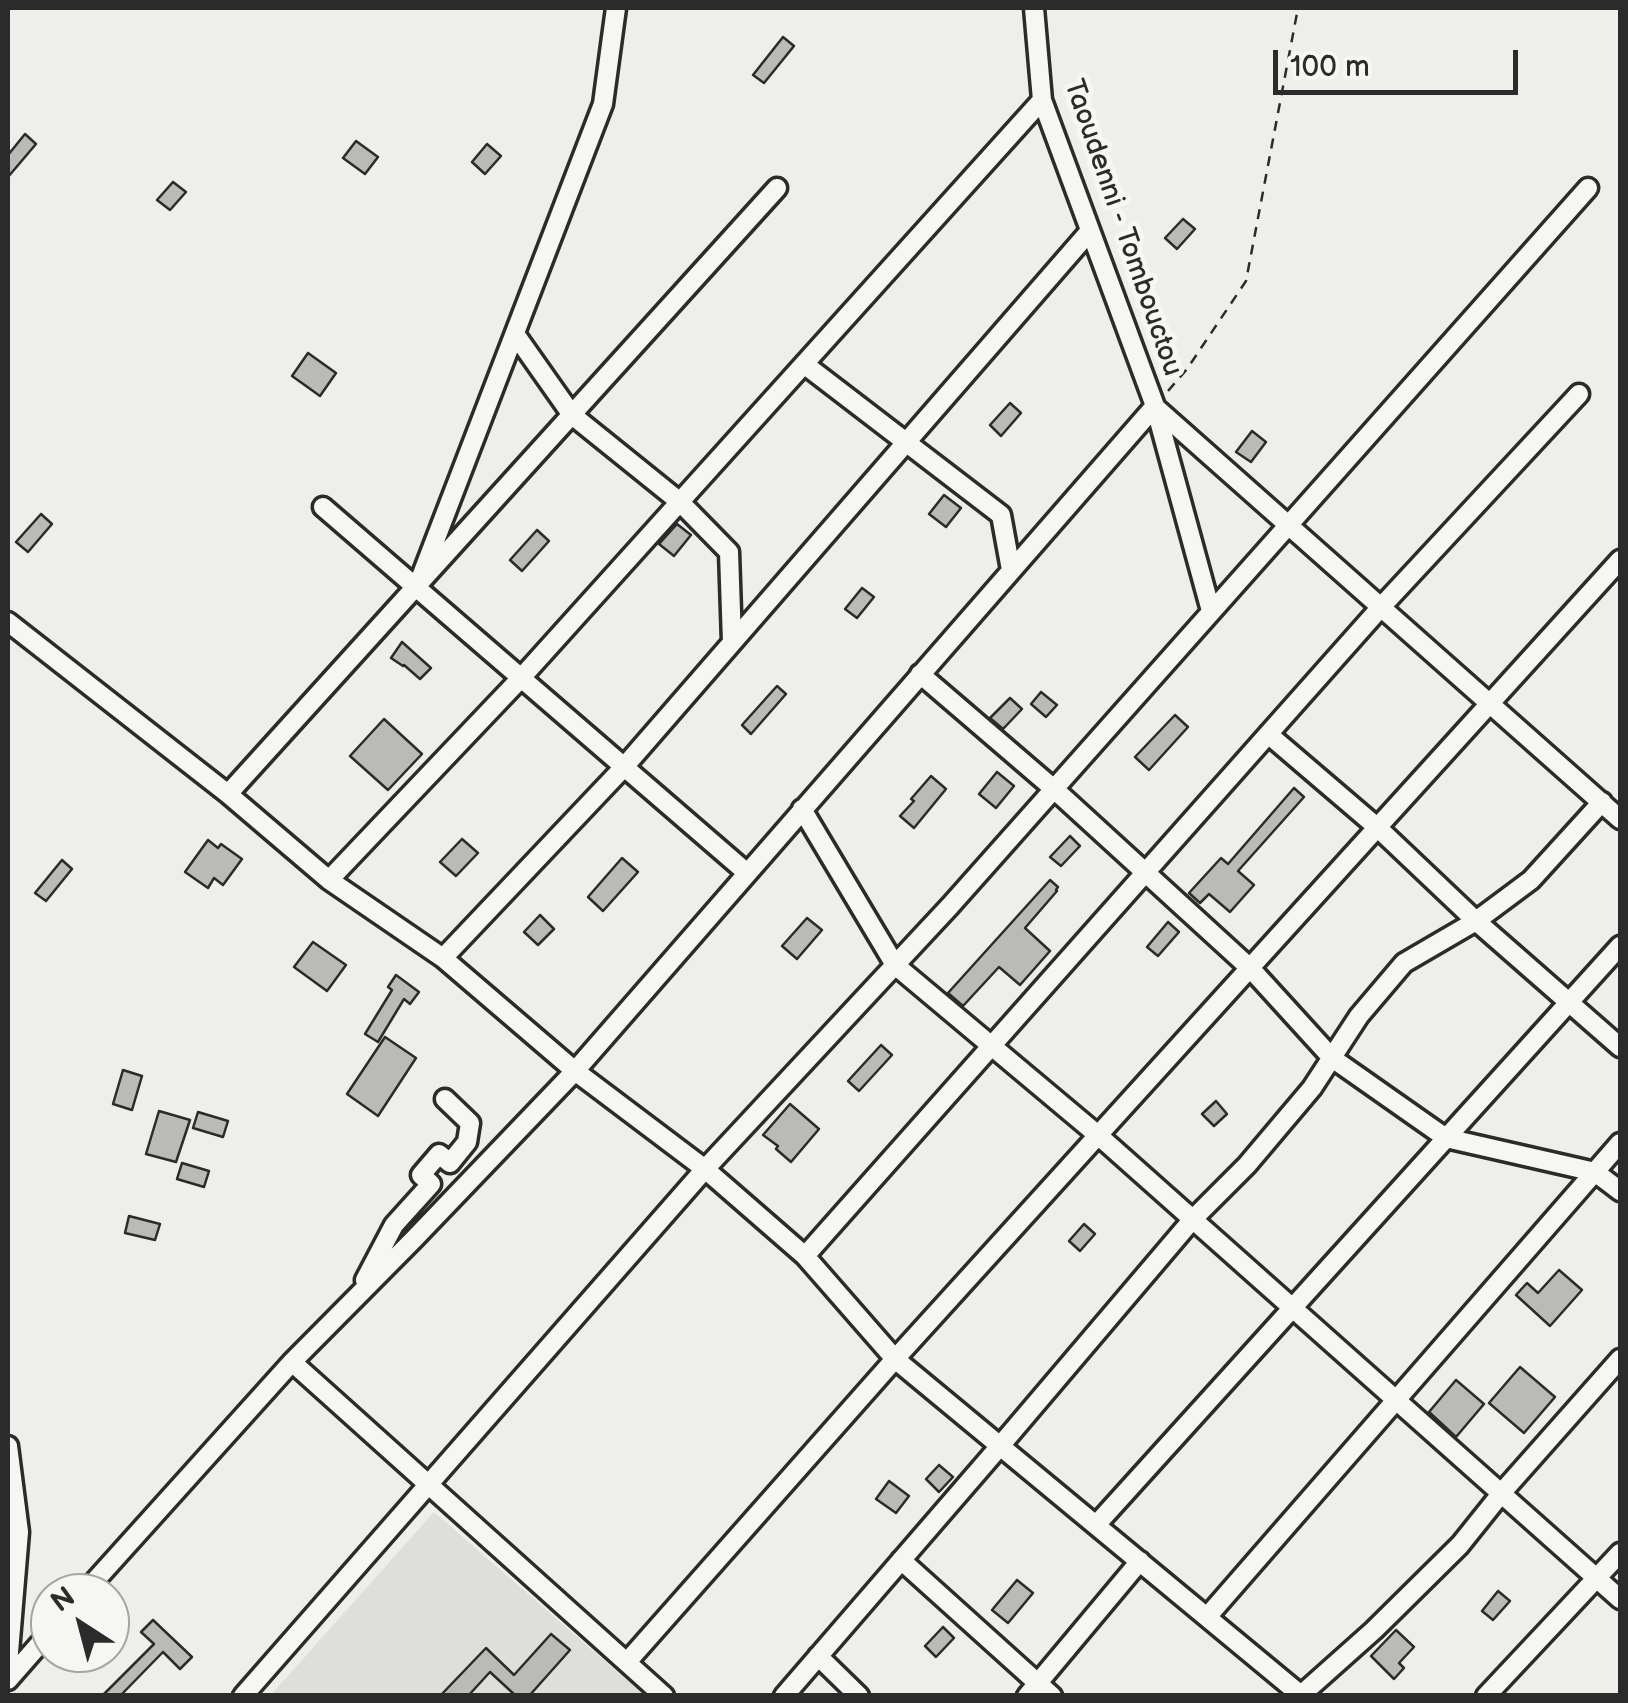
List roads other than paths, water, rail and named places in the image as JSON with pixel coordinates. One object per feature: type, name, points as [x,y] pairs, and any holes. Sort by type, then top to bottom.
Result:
[{"type":"street","points":[[416,588],[603,104],[616,8]]},
{"type":"street","name":"Taoudenni - Tombouctou","points":[[1034,8],[1042,100],[1155,406],[1210,612]]},
{"type":"street","points":[[329,880],[521,678],[1042,100]]},
{"type":"street","points":[[228,794],[777,188]]},
{"type":"street","points":[[243,1696],[705,1169],[1054,789],[1588,188]]},
{"type":"street","points":[[443,958],[624,767],[1089,232]]},
{"type":"street","points":[[515,334],[572,415],[680,502],[729,552],[732,642]]},
{"type":"street","points":[[804,364],[1001,515],[1011,570]]},
{"type":"street","points":[[804,1256],[1381,607],[1579,394]]},
{"type":"street","points":[[102,1573],[292,1362],[575,1071],[1155,406],[1620,819]]},
{"type":"street","points":[[322,507],[746,872]]},
{"type":"street","points":[[627,1662],[895,1358],[1620,560]]},
{"type":"street","points":[[8,622],[228,794],[329,880],[443,958],[575,1071],[705,1169],[804,1256],[895,1358],[1302,1695],[1460,1546],[1620,1359]]},
{"type":"street","points":[[920,674],[1054,789],[1251,969],[1332,1058],[1446,1138],[1595,1172],[1620,1190]]},
{"type":"street","points":[[1268,734],[1620,1047]]},
{"type":"street","points":[[784,1696],[1192,1220],[1258,1152],[1312,1088],[1360,1016],[1404,963],[1476,922],[1530,880],[1602,802]]},
{"type":"street","points":[[802,809],[895,965],[1098,1136],[1620,1599]]},
{"type":"street","points":[[1096,1525],[1620,946]]},
{"type":"street","points":[[354,1299],[394,1225],[431,1184],[421,1175],[439,1154],[450,1163],[467,1142],[470,1123],[444,1099]]},
{"type":"street","points":[[1207,1617],[1620,1143]]},
{"type":"street","points":[[292,1362],[664,1696]]},
{"type":"street","points":[[8,1446],[13,1532],[8,1664]]},
{"type":"street","points":[[1486,1696],[1620,1552]]},
{"type":"street","points":[[900,1560],[1039,1691],[1140,1562]]},
{"type":"street","points":[[8,1680],[30,1655]]},
{"type":"street","points":[[818,1656],[859,1696]]}]
